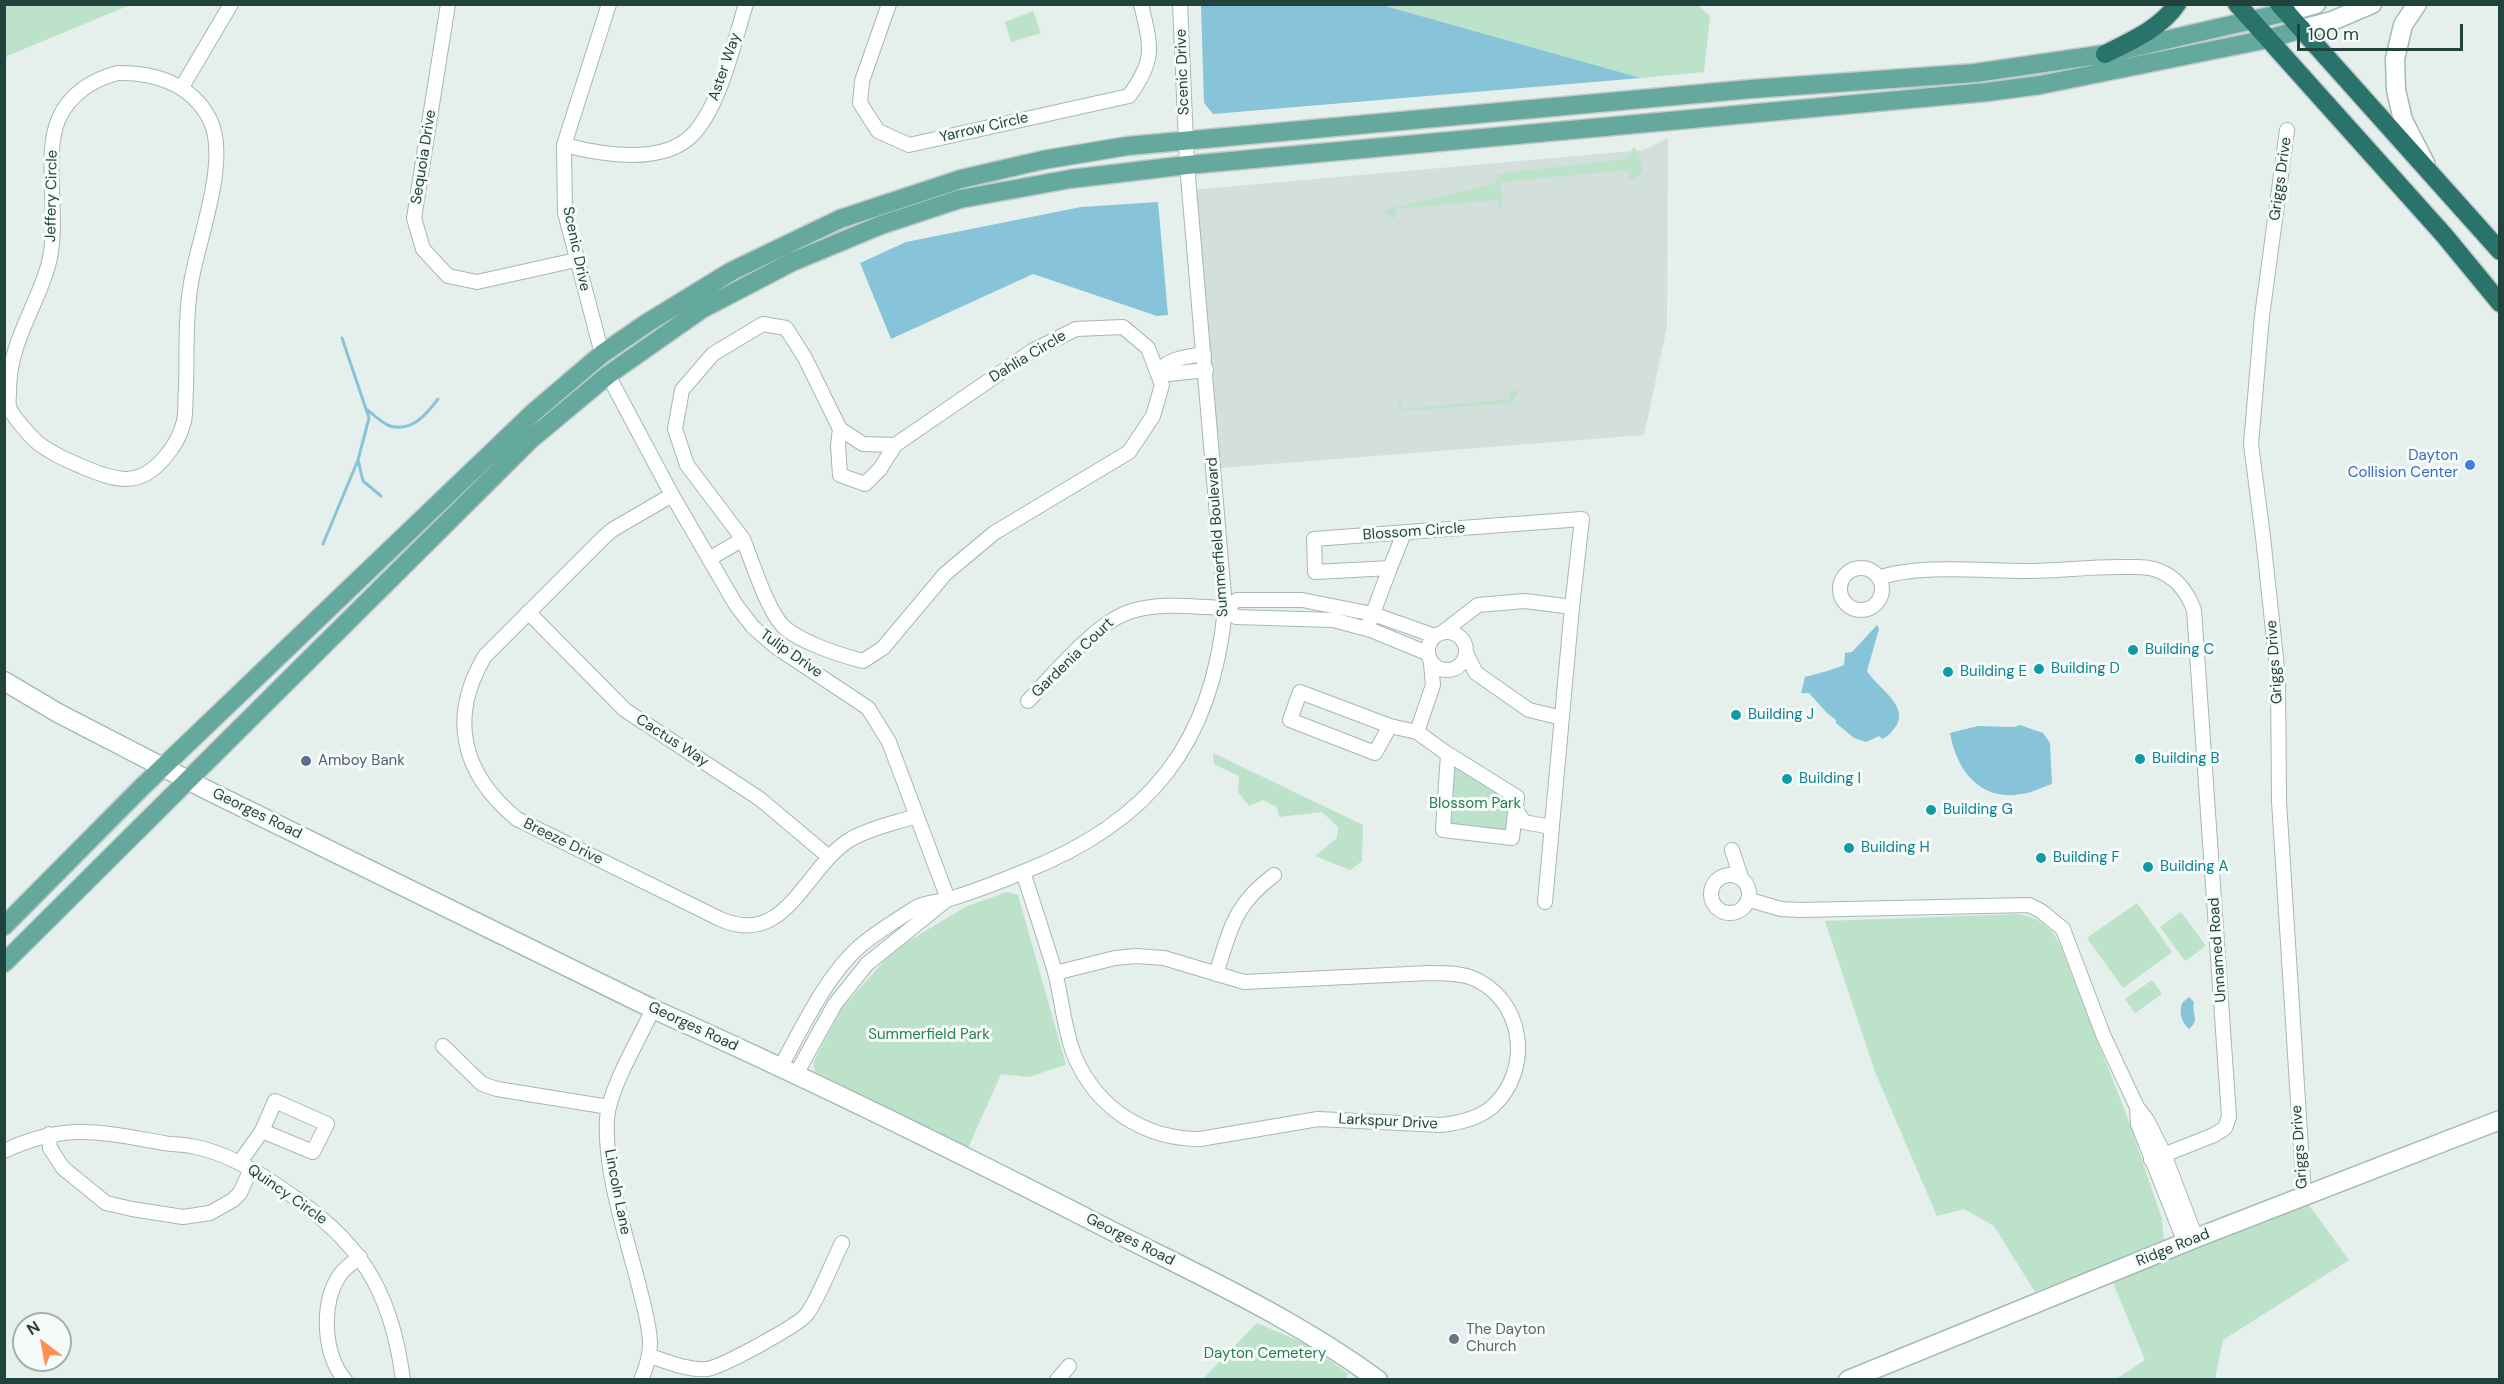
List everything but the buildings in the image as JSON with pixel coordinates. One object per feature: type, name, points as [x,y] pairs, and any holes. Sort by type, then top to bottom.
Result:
[{"type":"highway","points":[[2105,54],[2145,33],[2168,16],[2177,4]]},
{"type":"highway","points":[[2237,4],[2444,235],[2499,303]]},
{"type":"highway","points":[[2283,8],[2499,251]]},
{"type":"main road","points":[[4,926],[164,767],[534,412],[602,354],[647,323],[732,271],[840,219],[961,180],[1043,159],[1186,140],[1751,89],[1975,73],[2105,54],[2253,21],[2283,8]]},
{"type":"main road","points":[[4,963],[530,440],[608,375],[702,309],[792,262],[882,225],[960,199],[1070,178],[1187,165],[1987,93],[2040,85],[2268,39],[2302,29]]},
{"type":"street","points":[[182,87],[231,4]]},
{"type":"street","name":"Sequoia Drive","points":[[448,4],[414,218],[423,249],[448,276],[477,282],[576,260]]},
{"type":"street","name":"Scenic Drive","points":[[602,354],[565,213],[564,145],[609,4]]},
{"type":"street","name":"Aster Way","points":[[564,145],[634,156],[663,153],[694,134],[712,108],[746,4]]},
{"type":"street","name":"Yarrow Circle","points":[[889,4],[862,81],[860,103],[878,131],[909,145],[1129,96],[1144,75],[1151,46],[1141,4]]},
{"type":"street","name":"Scenic Drive","points":[[1180,4],[1186,140]]},
{"type":"street","points":[[2283,8],[2316,4]]},
{"type":"street","points":[[2302,29],[2332,21],[2372,4]]},
{"type":"street","points":[[2417,4],[2403,24],[2395,59],[2396,90],[2403,120],[2432,175]]},
{"type":"street","name":"Jeffery Circle","points":[[118,73],[133,73],[157,78],[182,87],[198,101],[210,119],[218,147],[216,170],[190,285],[184,421],[172,449],[153,471],[127,480],[109,478],[53,454],[32,438],[7,408],[11,357],[48,267],[55,217],[52,154],[59,117],[73,97],[83,89],[102,77],[118,73]]},
{"type":"street","name":"Griggs Drive","points":[[2288,130],[2262,316],[2251,444],[2264,537],[2278,677],[2279,801],[2304,1196]]},
{"type":"street","name":"Summerfield Boulevard","points":[[787,1072],[825,988],[859,948],[918,906],[948,899],[1023,872],[1075,851],[1105,832],[1138,806],[1164,777],[1202,712],[1218,661],[1225,608],[1186,140]]},
{"type":"street","name":"Dahlia Circle","points":[[840,429],[805,358],[786,328],[763,324],[713,354],[682,390],[675,429],[687,465],[743,539],[767,600],[784,627],[834,654],[863,661],[883,648],[945,574],[994,533],[1130,452],[1153,416],[1162,386],[1148,348],[1123,327],[1076,329],[1032,351],[895,445]]},
{"type":"street","points":[[1157,372],[1165,364],[1175,359],[1204,354]]},
{"type":"street","points":[[1157,372],[1169,374],[1206,370]]},
{"type":"street","name":"Tulip Drive","points":[[608,375],[672,495],[736,605],[753,627],[776,647],[868,708],[889,742],[948,899]]},
{"type":"street","points":[[840,429],[863,444],[895,445],[880,469],[865,484],[840,475],[838,445],[840,429]]},
{"type":"street","name":"Breeze Drive","points":[[672,495],[612,530],[485,656],[473,676],[465,700],[464,733],[469,755],[488,788],[504,809],[517,819],[733,925],[759,924],[781,914],[829,857],[850,839],[916,816]]},
{"type":"street","name":"Blossom Circle","points":[[1390,568],[1315,572],[1314,539],[1582,519],[1545,902]]},
{"type":"street","points":[[1367,629],[1404,533]]},
{"type":"street","points":[[709,559],[743,539]]},
{"type":"street","name":"Unnamed Road","points":[[1879,578],[1895,572],[2027,572],[2149,567],[2168,575],[2188,594],[2194,610],[2229,1117],[2225,1128],[2214,1135],[2158,1157]]},
{"type":"street","points":[[1461,638],[1451,633],[1439,634],[1373,614],[1302,600],[1237,600],[1225,608],[1236,617],[1333,620],[1367,629],[1429,658],[1439,669],[1476,673],[1529,710],[1562,718]]},
{"type":"street","points":[[1417,732],[1433,685],[1429,658],[1431,641],[1439,634],[1478,605],[1526,601],[1572,607]]},
{"type":"street","name":"Gardenia Court","points":[[1028,701],[1102,627],[1117,616],[1133,610],[1154,607],[1225,608]]},
{"type":"street","name":"Cactus Way","points":[[528,612],[625,710],[760,799],[829,857]]},
{"type":"street","points":[[1462,617],[1461,638],[1476,673]]},
{"type":"street","points":[[1433,685],[1461,664],[1466,653]]},
{"type":"street","name":"Georges Road","points":[[6,686],[190,780],[653,1009],[1021,1184],[1258,1305],[1312,1335],[1378,1380]]},
{"type":"street","points":[[1390,726],[1375,753],[1290,720],[1300,692],[1390,726],[1417,732],[1449,755],[1517,797],[1512,838],[1443,830],[1449,755]]},
{"type":"street","points":[[1517,811],[1524,822],[1551,827]]},
{"type":"street","points":[[1732,850],[1741,877],[1749,889],[1749,900],[1740,910],[1729,913],[1721,911],[1712,902],[1711,888],[1716,880],[1725,874],[1741,877]]},
{"type":"street","name":"Larkspur Drive","points":[[1023,872],[1055,973],[1074,1055],[1093,1089],[1110,1107],[1128,1121],[1147,1130],[1174,1137],[1200,1139],[1318,1119],[1441,1125],[1458,1123],[1476,1117],[1496,1103],[1509,1085],[1516,1067],[1518,1036],[1507,1007],[1497,995],[1471,978],[1457,974],[1429,972],[1244,982],[1164,958],[1136,956],[1115,958],[1055,973]]},
{"type":"street","points":[[1216,974],[1235,915],[1257,887],[1274,875]]},
{"type":"street","points":[[1749,900],[1781,909],[1800,910],[2014,904],[2029,905],[2042,911],[2063,929],[2104,1037],[2137,1107],[2147,1120],[2158,1157],[2190,1240]]},
{"type":"street","name":"Lincoln Lane","points":[[640,1380],[649,1356],[650,1344],[645,1310],[617,1200],[607,1138],[609,1107],[653,1009]]},
{"type":"street","points":[[443,1046],[482,1084],[497,1089],[609,1107]]},
{"type":"street","points":[[49,1134],[50,1148],[63,1168],[106,1203],[183,1217],[210,1213],[233,1200],[240,1193],[246,1166],[275,1101],[327,1124],[313,1152],[262,1131]]},
{"type":"street","name":"Ridge Road","points":[[1848,1380],[2190,1240],[2499,1120]]},
{"type":"street","name":"Quincy Circle","points":[[4,1151],[49,1134],[70,1131],[116,1134],[191,1146],[246,1166],[321,1217],[360,1257],[381,1295],[400,1354],[403,1380]]},
{"type":"street","points":[[649,1356],[693,1368],[707,1369],[724,1364],[795,1323],[807,1315],[842,1243]]},
{"type":"street","points":[[345,1380],[336,1368],[330,1345],[327,1312],[329,1298],[344,1269],[360,1257]]},
{"type":"street","points":[[1057,1380],[1069,1366]]},
{"type":"shaded area","points":[[1668,138],[1667,327],[1644,435],[1220,468],[1200,311],[1191,190],[1644,150]]},
{"type":"green space","points":[[5,4],[130,5],[7,56],[5,65]]},
{"type":"green space","points":[[1382,5],[1698,5],[1710,16],[1704,72],[1641,78]]},
{"type":"green space","points":[[1033,11],[1041,33],[1011,42],[1005,22]]},
{"type":"green space","points":[[1634,147],[1641,158],[1643,171],[1637,178],[1630,180],[1628,170],[1500,182],[1503,208],[1499,210],[1497,200],[1396,209],[1395,218],[1391,218],[1384,210],[1496,183],[1497,174],[1626,159]]},
{"type":"green space","points":[[1515,390],[1518,394],[1509,403],[1405,411],[1397,405],[1399,400],[1404,409],[1510,399],[1510,391]]},
{"type":"green space","points":[[1213,753],[1363,825],[1362,861],[1350,870],[1315,856],[1337,838],[1338,827],[1322,812],[1279,817],[1277,807],[1263,800],[1249,806],[1238,792],[1239,776],[1214,764]]},
{"type":"green space","name":"Blossom Park","points":[[1453,766],[1512,798],[1506,831],[1447,824]]},
{"type":"green space","name":"Summerfield Park","points":[[1007,892],[1018,895],[1066,1065],[1028,1077],[1001,1074],[968,1148],[815,1072],[813,1063],[841,1009],[894,950],[965,907]]},
{"type":"green space","points":[[2137,903],[2172,952],[2123,988],[2087,938]]},
{"type":"green space","points":[[2181,912],[2206,946],[2185,961],[2160,927]]},
{"type":"green space","points":[[2017,914],[2031,917],[2043,924],[2060,945],[2128,1119],[2162,1219],[2164,1241],[2035,1292],[1994,1226],[1964,1209],[1937,1216],[1875,1072],[1825,921]]},
{"type":"green space","points":[[2152,980],[2162,994],[2135,1013],[2125,999]]},
{"type":"green space","points":[[2306,1201],[2349,1260],[2223,1340],[2215,1379],[2116,1379],[2145,1360],[2111,1278]]},
{"type":"green space","name":"Dayton Cemetery","points":[[1257,1323],[1304,1343],[1349,1374],[1344,1380],[1203,1379]]},
{"type":"water","points":[[1201,5],[1382,5],[1641,78],[1213,114],[1204,103]]},
{"type":"water","points":[[1158,202],[1168,315],[1157,316],[1033,274],[891,339],[860,263],[906,242],[1081,207]]},
{"type":"water","points":[[1877,625],[1879,629],[1867,671],[1892,699],[1899,714],[1898,722],[1888,735],[1882,739],[1879,736],[1866,742],[1854,738],[1836,723],[1836,720],[1809,693],[1801,693],[1805,677],[1844,665],[1845,653],[1852,652]]},
{"type":"water","points":[[2020,725],[2043,733],[2050,743],[2052,784],[2021,794],[2006,795],[1982,788],[1964,770],[1950,733],[1978,726],[2014,727]]},
{"type":"water","points":[[2189,997],[2194,1002],[2195,1020],[2189,1029],[2182,1020],[2181,1010],[2182,1003]]},
{"type":"waterway","points":[[323,544],[358,460],[369,418],[342,338]]},
{"type":"waterway","points":[[366,409],[390,426],[405,427],[418,421],[438,399]]},
{"type":"waterway","points":[[358,460],[363,481],[381,496]]},
{"type":"place","name":"Dayton Collision Center","points":[[2470,465]]},
{"type":"place","name":"Building C","points":[[2133,650]]},
{"type":"place","name":"Building D","points":[[2039,669]]},
{"type":"place","name":"Building E","points":[[1948,672]]},
{"type":"place","name":"Building J","points":[[1736,715]]},
{"type":"place","name":"Building B","points":[[2140,759]]},
{"type":"place","name":"Amboy Bank","points":[[306,761]]},
{"type":"place","name":"Building I","points":[[1787,779]]},
{"type":"place","name":"Building G","points":[[1931,810]]},
{"type":"place","name":"Building H","points":[[1849,848]]},
{"type":"place","name":"Building F","points":[[2041,858]]},
{"type":"place","name":"Building A","points":[[2148,867]]},
{"type":"place","name":"The Dayton Church","points":[[1454,1339]]}]
